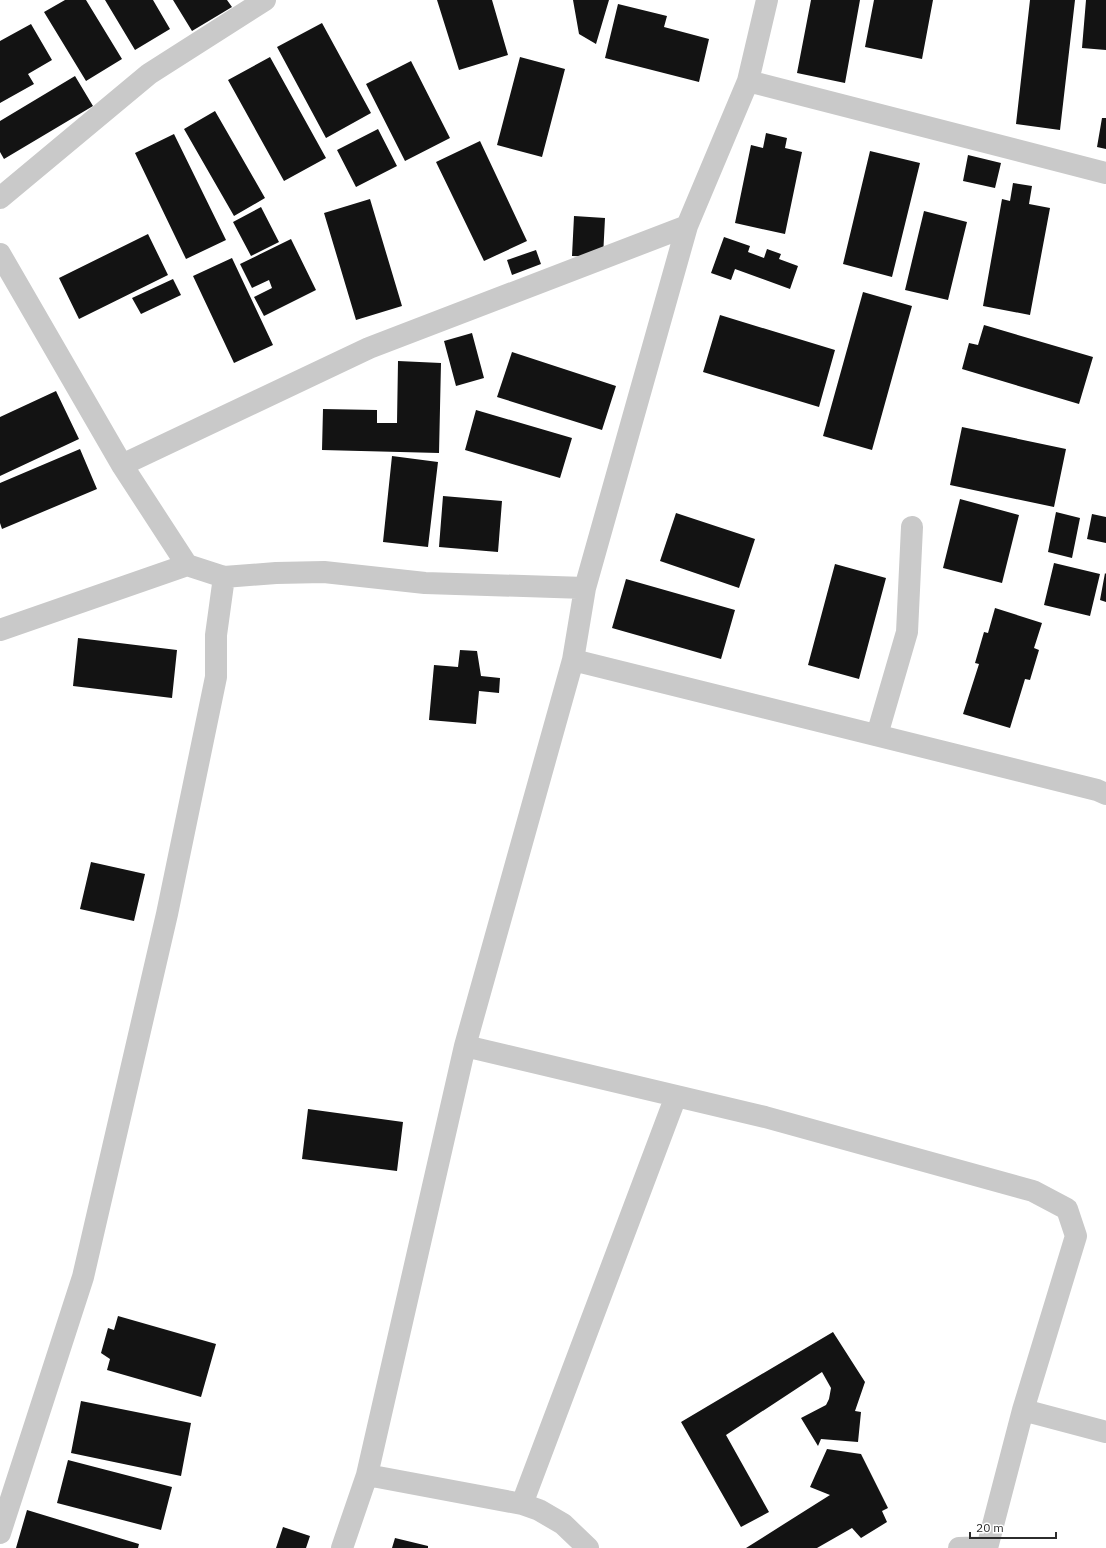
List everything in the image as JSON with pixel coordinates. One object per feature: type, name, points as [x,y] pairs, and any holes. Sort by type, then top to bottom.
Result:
[{"type":"street","points":[[0,198],[149,74],[265,0]]},
{"type":"street","points":[[342,1548],[367,1475],[465,1046],[574,660],[585,588],[687,226],[748,81],[767,0]]},
{"type":"street","points":[[748,81],[1106,174]]},
{"type":"street","points":[[122,465],[369,348],[687,226]]},
{"type":"street","points":[[0,254],[122,465],[187,565]]},
{"type":"street","points":[[877,735],[907,632],[912,527]]},
{"type":"street","points":[[0,630],[187,565],[224,577],[276,573],[324,572],[425,583],[585,588]]},
{"type":"street","points":[[0,1533],[83,1278],[167,914],[215,685],[216,635],[224,577]]},
{"type":"street","points":[[574,660],[1097,790],[1106,794]]},
{"type":"street","points":[[465,1046],[765,1117],[1034,1191],[1067,1209],[1076,1236],[1022,1410],[987,1548],[959,1548]]},
{"type":"street","points":[[522,1504],[676,1096]]},
{"type":"street","points":[[1022,1410],[1106,1432]]},
{"type":"street","points":[[367,1475],[522,1504],[539,1510],[563,1524],[588,1548]]},
{"type":"building","points":[[65,0],[86,0],[122,59],[86,81],[44,12]]},
{"type":"building","points":[[105,0],[153,0],[170,29],[135,50]]},
{"type":"building","points":[[173,0],[227,0],[232,7],[192,31]]},
{"type":"building","points":[[437,0],[492,0],[508,55],[459,70]]},
{"type":"building","points":[[573,0],[609,0],[596,44],[579,34]]},
{"type":"building","points":[[811,0],[860,0],[845,83],[797,73]]},
{"type":"building","points":[[874,0],[933,0],[922,59],[865,47]]},
{"type":"building","points":[[1030,0],[1075,0],[1060,130],[1016,124]]},
{"type":"building","points":[[1086,0],[1106,0],[1106,50],[1082,48]]},
{"type":"building","points":[[618,4],[667,16],[664,27],[709,39],[699,82],[605,58]]},
{"type":"building","points":[[322,23],[371,113],[326,138],[277,47]]},
{"type":"building","points":[[31,24],[52,60],[28,74],[34,84],[0,103],[0,41]]},
{"type":"building","points":[[270,57],[326,158],[284,181],[228,80]]},
{"type":"building","points":[[520,57],[565,69],[542,157],[497,145]]},
{"type":"building","points":[[411,61],[450,138],[405,161],[366,84]]},
{"type":"building","points":[[75,76],[93,106],[4,159],[0,152],[0,121]]},
{"type":"building","points":[[215,111],[265,198],[234,216],[184,129]]},
{"type":"building","points":[[1102,118],[1106,118],[1106,149],[1097,147]]},
{"type":"building","points":[[378,129],[397,166],[356,187],[337,150]]},
{"type":"building","points":[[766,133],[787,138],[785,148],[802,152],[785,234],[735,223],[751,145],[763,148]]},
{"type":"building","points":[[174,134],[226,240],[186,259],[135,153]]},
{"type":"building","points":[[480,141],[527,241],[484,261],[436,162]]},
{"type":"building","points":[[870,151],[920,163],[892,277],[843,264]]},
{"type":"building","points":[[968,155],[1001,163],[995,188],[963,181]]},
{"type":"building","points":[[1013,183],[1032,186],[1029,204],[1050,208],[1030,315],[983,306],[1002,199],[1010,201]]},
{"type":"building","points":[[370,199],[402,306],[356,320],[324,213]]},
{"type":"building","points":[[261,207],[279,242],[251,256],[233,222]]},
{"type":"building","points":[[924,211],[967,222],[948,300],[905,290]]},
{"type":"building","points":[[574,216],[605,218],[603,257],[572,256]]},
{"type":"building","points":[[148,234],[168,275],[79,319],[59,278]]},
{"type":"building","points":[[724,237],[750,246],[748,252],[764,258],[767,249],[781,254],[779,259],[798,266],[790,289],[735,269],[731,280],[711,273]]},
{"type":"building","points":[[291,239],[316,290],[264,316],[254,297],[272,288],[269,280],[252,288],[240,264]]},
{"type":"building","points":[[536,250],[541,264],[512,275],[507,260]]},
{"type":"building","points":[[232,258],[273,345],[234,363],[193,276]]},
{"type":"building","points":[[173,279],[181,295],[141,314],[132,298]]},
{"type":"building","points":[[863,292],[912,306],[872,450],[823,436]]},
{"type":"building","points":[[720,315],[835,350],[819,407],[703,372]]},
{"type":"building","points":[[984,325],[1093,357],[1079,404],[962,369],[969,343],[978,345]]},
{"type":"building","points":[[472,333],[484,378],[456,386],[444,341]]},
{"type":"building","points":[[512,352],[616,386],[602,430],[497,397]]},
{"type":"building","points":[[398,361],[441,363],[439,453],[322,450],[323,409],[377,410],[377,423],[397,423]]},
{"type":"building","points":[[56,391],[79,439],[0,476],[0,417]]},
{"type":"building","points":[[476,410],[572,438],[560,478],[465,450]]},
{"type":"building","points":[[962,427],[1066,449],[1054,507],[950,485]]},
{"type":"building","points":[[80,449],[97,489],[2,529],[0,523],[0,483]]},
{"type":"building","points":[[392,456],[438,462],[428,547],[383,542]]},
{"type":"building","points":[[443,496],[502,501],[498,552],[439,547]]},
{"type":"building","points":[[960,499],[1019,515],[1002,583],[943,568]]},
{"type":"building","points":[[1056,512],[1080,518],[1072,558],[1048,552]]},
{"type":"building","points":[[676,513],[755,539],[739,588],[660,561]]},
{"type":"building","points":[[1092,514],[1106,517],[1106,543],[1087,539]]},
{"type":"building","points":[[1054,563],[1100,574],[1090,616],[1044,605]]},
{"type":"building","points":[[835,564],[886,578],[859,679],[808,665]]},
{"type":"building","points":[[1105,573],[1106,574],[1106,602],[1100,600]]},
{"type":"building","points":[[626,579],[735,610],[721,659],[612,628]]},
{"type":"building","points":[[995,608],[1042,623],[1034,648],[1039,650],[1030,680],[1025,679],[1010,728],[963,714],[979,664],[975,663],[984,632],[988,633]]},
{"type":"building","points":[[78,638],[177,650],[172,698],[73,686]]},
{"type":"building","points":[[460,650],[477,651],[481,676],[500,678],[499,693],[479,691],[476,724],[429,720],[434,665],[458,667]]},
{"type":"building","points":[[91,862],[145,874],[134,921],[80,909]]},
{"type":"building","points":[[308,1109],[403,1122],[397,1171],[302,1159]]},
{"type":"building","points":[[118,1316],[216,1344],[201,1397],[107,1370],[110,1359],[101,1353],[108,1328],[114,1330]]},
{"type":"building","points":[[833,1332],[865,1382],[855,1411],[861,1412],[858,1442],[821,1439],[818,1446],[801,1418],[826,1405],[829,1399],[831,1388],[822,1372],[726,1435],[769,1512],[741,1527],[681,1422]]},
{"type":"building","points":[[81,1401],[191,1423],[181,1476],[71,1453]]},
{"type":"building","points":[[827,1449],[861,1454],[888,1508],[882,1511],[887,1522],[861,1538],[852,1528],[817,1548],[746,1548],[830,1495],[810,1487]]},
{"type":"building","points":[[68,1460],[172,1487],[161,1530],[57,1503]]},
{"type":"building","points":[[27,1510],[139,1544],[138,1548],[16,1548]]},
{"type":"building","points":[[283,1527],[310,1536],[306,1548],[276,1548]]},
{"type":"building","points":[[395,1538],[428,1546],[428,1548],[392,1548]]}]
